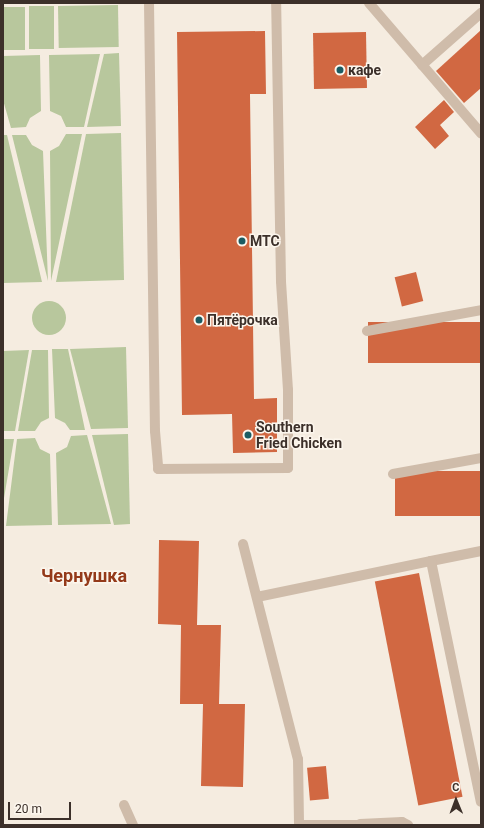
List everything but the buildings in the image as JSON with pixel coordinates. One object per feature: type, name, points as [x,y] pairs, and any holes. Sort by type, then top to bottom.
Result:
[{"type":"street","points":[[149,3],[155,423],[158,469],[288,468],[288,390],[281,281],[276,3]]},
{"type":"street","points":[[369,3],[481,133]]},
{"type":"street","points":[[422,65],[481,13]]},
{"type":"street","points":[[367,331],[481,310]]},
{"type":"street","points":[[394,474],[481,458]]},
{"type":"street","points":[[243,544],[298,759],[298,825],[360,825],[402,822],[408,825]]},
{"type":"street","points":[[256,597],[481,552]]},
{"type":"street","points":[[431,561],[481,802]]},
{"type":"street","points":[[124,805],[133,825]]},
{"type":"green space","points":[[118,5],[119,47],[59,48],[58,6]]},
{"type":"green space","points":[[29,6],[54,6],[54,49],[29,49]]},
{"type":"green space","points":[[3,7],[25,7],[25,50],[3,50]]},
{"type":"green space","points":[[119,53],[121,126],[87,127],[104,54]]},
{"type":"green space","points":[[100,54],[84,127],[66,127],[61,116],[50,111],[49,55]]},
{"type":"green space","points":[[40,55],[41,111],[30,118],[26,127],[11,128],[3,100],[3,56]]},
{"type":"green space","points":[[121,133],[124,280],[56,282],[86,134]]},
{"type":"green space","points":[[66,134],[82,134],[51,281],[50,151],[59,146]]},
{"type":"green space","points":[[3,135],[7,135],[42,282],[3,283]]},
{"type":"green space","points":[[12,135],[26,135],[32,145],[43,151],[48,281]]},
{"type":"green space","points":[[49,301],[55,302],[61,306],[65,312],[65,324],[61,330],[55,334],[49,335],[43,334],[37,330],[33,324],[32,318],[33,312],[37,306],[43,302]]},
{"type":"green space","points":[[126,347],[128,428],[91,429],[70,349]]},
{"type":"green space","points":[[52,349],[68,349],[85,430],[70,430],[65,423],[55,418]]},
{"type":"green space","points":[[29,350],[15,431],[3,431],[3,351]]},
{"type":"green space","points":[[32,350],[48,350],[49,418],[41,422],[35,431],[18,431]]},
{"type":"green space","points":[[128,434],[130,524],[114,525],[92,435]]},
{"type":"green space","points":[[87,435],[111,524],[58,525],[56,453],[67,447],[71,436]]},
{"type":"green space","points":[[35,438],[40,449],[50,454],[52,525],[6,526],[17,439]]},
{"type":"green space","points":[[3,439],[14,439],[3,504]]},
{"type":"place","name":"кафе","points":[[340,70]]},
{"type":"place","name":"МТС","points":[[242,241]]},
{"type":"place","name":"Пятёрочка","points":[[199,320]]},
{"type":"place","name":"Southern Fried Chicken","points":[[248,435]]},
{"type":"district","name":"Чернушка","points":[[84,576]]}]
